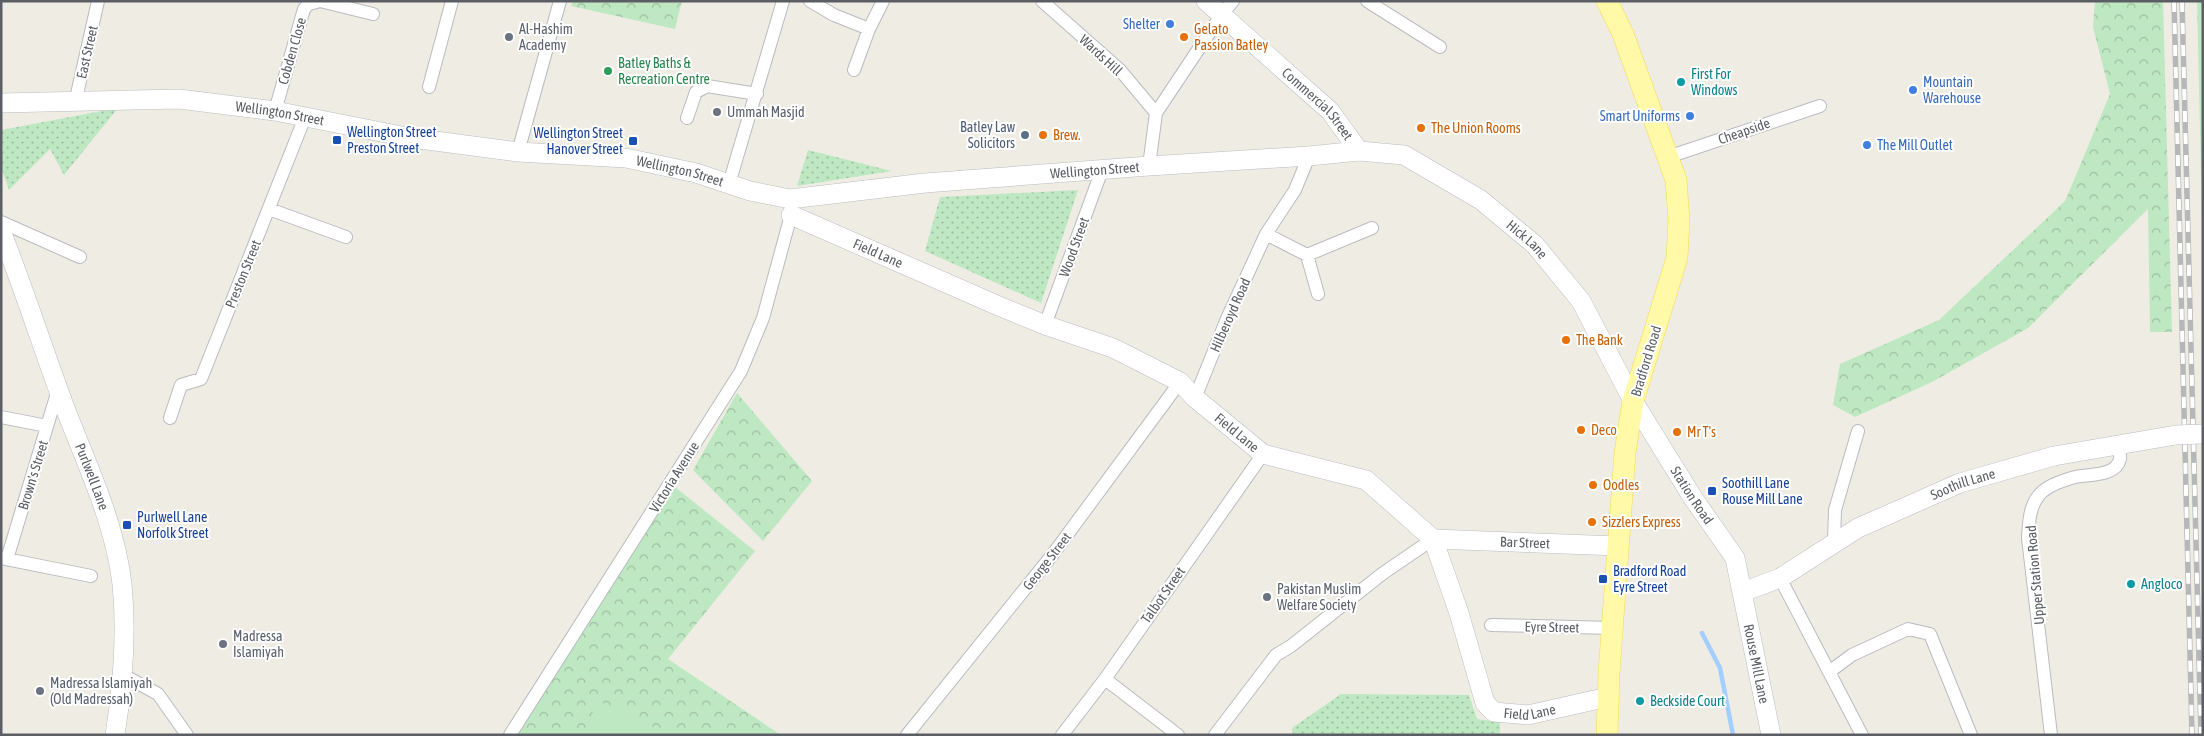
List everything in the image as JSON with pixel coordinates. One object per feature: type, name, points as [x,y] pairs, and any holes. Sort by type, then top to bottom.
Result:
[{"type":"main road","name":"Bradford Road","points":[[1607,1],[1623,34],[1676,180],[1679,220],[1677,258],[1634,401],[1625,453],[1607,735]]},
{"type":"street","name":"East Street","points":[[75,103],[98,1]]},
{"type":"street","name":"Cobden Close","points":[[275,111],[304,9],[309,4],[320,1],[373,14]]},
{"type":"street","points":[[429,87],[452,1]]},
{"type":"street","points":[[518,152],[560,1]]},
{"type":"street","points":[[729,184],[783,1]]},
{"type":"street","points":[[810,1],[834,15],[869,29]]},
{"type":"street","points":[[854,70],[869,29],[883,1]]},
{"type":"street","name":"Wards Hill","points":[[1042,1],[1120,70],[1156,113]]},
{"type":"street","name":"Commercial Street","points":[[1206,1],[1227,7],[1330,111],[1360,151]]},
{"type":"street","points":[[1367,1],[1440,46]]},
{"type":"street","points":[[1149,166],[1156,113],[1227,7]]},
{"type":"street","points":[[687,118],[696,92],[707,86],[756,94]]},
{"type":"street","name":"Wellington Street","points":[[1,103],[75,103],[179,99],[275,111],[412,138],[518,152],[626,158],[696,173],[791,207],[925,184],[1360,151]]},
{"type":"street","name":"Cheapside","points":[[1668,157],[1820,106]]},
{"type":"street","name":"Preston Street","points":[[170,418],[181,384],[201,379],[305,117]]},
{"type":"street","name":"Hick Lane","points":[[1360,151],[1404,155],[1481,200],[1535,245],[1581,301],[1634,401]]},
{"type":"street","name":"Hilberoyd Road","points":[[1195,398],[1226,321],[1266,234],[1295,190],[1309,156]]},
{"type":"street","name":"Wood Street","points":[[1045,325],[1102,170]]},
{"type":"street","name":"Field Lane","points":[[791,207],[1045,325],[1113,348],[1180,382],[1195,398],[1263,454],[1366,480],[1433,539],[1459,613],[1485,704],[1494,712],[1528,715],[1608,697]]},
{"type":"street","name":"Victoria Avenue","points":[[510,735],[741,371],[763,318],[791,207]]},
{"type":"street","points":[[269,209],[346,237]]},
{"type":"street","points":[[1,222],[80,257]]},
{"type":"street","points":[[1307,255],[1372,228]]},
{"type":"street","name":"Purlwell Lane","points":[[1,231],[58,390],[104,508],[114,542],[122,583],[125,629],[115,735]]},
{"type":"street","points":[[1266,234],[1307,255],[1318,294]]},
{"type":"street","name":"George Street","points":[[907,735],[1053,554],[1180,382]]},
{"type":"street","name":"Brown's Street","points":[[4,558],[58,390]]},
{"type":"street","name":"Station Road","points":[[1634,401],[1693,498],[1735,558],[1743,592]]},
{"type":"street","points":[[1,417],[47,426]]},
{"type":"street","points":[[1834,542],[1835,510],[1858,431]]},
{"type":"street","name":"Soothill Lane","points":[[1743,592],[1780,578],[1858,528],[1960,483],[2054,456],[2176,435],[2203,434]]},
{"type":"street","name":"Upper Station Road","points":[[2051,735],[2028,538],[2030,515],[2040,494],[2054,484],[2076,477],[2105,473],[2117,466],[2120,458],[2118,444]]},
{"type":"street","name":"Talbot Street","points":[[1062,735],[1105,679],[1263,454]]},
{"type":"street","points":[[1215,735],[1276,655],[1291,646],[1382,574],[1433,539]]},
{"type":"street","name":"Bar Street","points":[[1433,539],[1618,546]]},
{"type":"street","points":[[4,558],[90,576]]},
{"type":"street","points":[[1780,578],[1862,735]]},
{"type":"street","name":"Rouse Mill Lane","points":[[1743,592],[1771,735]]},
{"type":"street","name":"Eyre Street","points":[[1491,625],[1613,628]]},
{"type":"street","points":[[1829,672],[1852,655],[1908,629],[1930,634],[1971,735]]},
{"type":"street","points":[[122,675],[158,694],[186,735]]},
{"type":"street","points":[[1105,679],[1178,735]]},
{"type":"green space","points":[[573,1],[682,1],[675,29],[571,6]]},
{"type":"green space","points":[[2095,1],[2163,1],[2172,332],[2150,332],[2148,209],[2028,328],[1932,382],[1855,417],[1833,405],[1840,364],[1939,320],[2065,201],[2110,94],[2093,27]]},
{"type":"green space","points":[[2197,1],[2203,1],[2203,258]]},
{"type":"green space","points":[[118,108],[64,175],[50,149],[9,190],[1,167],[1,130]]},
{"type":"green space","points":[[808,150],[892,171],[797,186]]},
{"type":"green space","points":[[1078,190],[1041,303],[925,251],[940,197]]},
{"type":"green space","points":[[737,393],[812,481],[763,541],[693,470]]},
{"type":"green space","points":[[675,487],[755,551],[668,659],[781,735],[517,735]]},
{"type":"green space","points":[[1341,694],[1469,695],[1477,719],[1500,722],[1500,735],[1293,735],[1292,728]]},
{"type":"green space","points":[[598,701],[670,735],[582,735]]},
{"type":"waterway","points":[[1702,633],[1720,668],[1733,735]]},
{"type":"railway","points":[[2174,1],[2192,735]]},
{"type":"railway","points":[[2182,1],[2201,735]]},
{"type":"place","name":"Shelter","points":[[1170,24]]},
{"type":"place","name":"Al-Hashim Academy","points":[[509,37]]},
{"type":"place","name":"Gelato Passion Batley","points":[[1184,37]]},
{"type":"place","name":"Batley Baths & Recreation Centre","points":[[608,71]]},
{"type":"place","name":"First For Windows","points":[[1681,82]]},
{"type":"place","name":"Mountain Warehouse","points":[[1913,90]]},
{"type":"place","name":"Ummah Masjid","points":[[717,112]]},
{"type":"place","name":"Smart Uniforms","points":[[1690,116]]},
{"type":"place","name":"The Union Rooms","points":[[1421,128]]},
{"type":"place","name":"Batley Law Solicitors","points":[[1025,135]]},
{"type":"place","name":"Brew.","points":[[1043,135]]},
{"type":"place","name":"Wellington Street Preston Street","points":[[337,140]]},
{"type":"place","name":"Wellington Street Hanover Street","points":[[633,141]]},
{"type":"place","name":"The Mill Outlet","points":[[1867,145]]},
{"type":"place","name":"The Bank","points":[[1566,340]]},
{"type":"place","name":"Deco","points":[[1581,430]]},
{"type":"place","name":"Mr T's","points":[[1677,432]]},
{"type":"place","name":"Oodles","points":[[1593,485]]},
{"type":"place","name":"Soothill Lane Rouse Mill Lane","points":[[1712,491]]},
{"type":"place","name":"Sizzlers Express","points":[[1592,522]]},
{"type":"place","name":"Purlwell Lane Norfolk Street","points":[[127,525]]},
{"type":"place","name":"Bradford Road Eyre Street","points":[[1603,579]]},
{"type":"place","name":"Angloco","points":[[2131,584]]},
{"type":"place","name":"Pakistan Muslim Welfare Society","points":[[1267,597]]},
{"type":"place","name":"Madressa Islamiyah","points":[[223,644]]},
{"type":"place","name":"Madressa Islamiyah (Old Madressah)","points":[[40,691]]},
{"type":"place","name":"Beckside Court","points":[[1640,701]]}]
